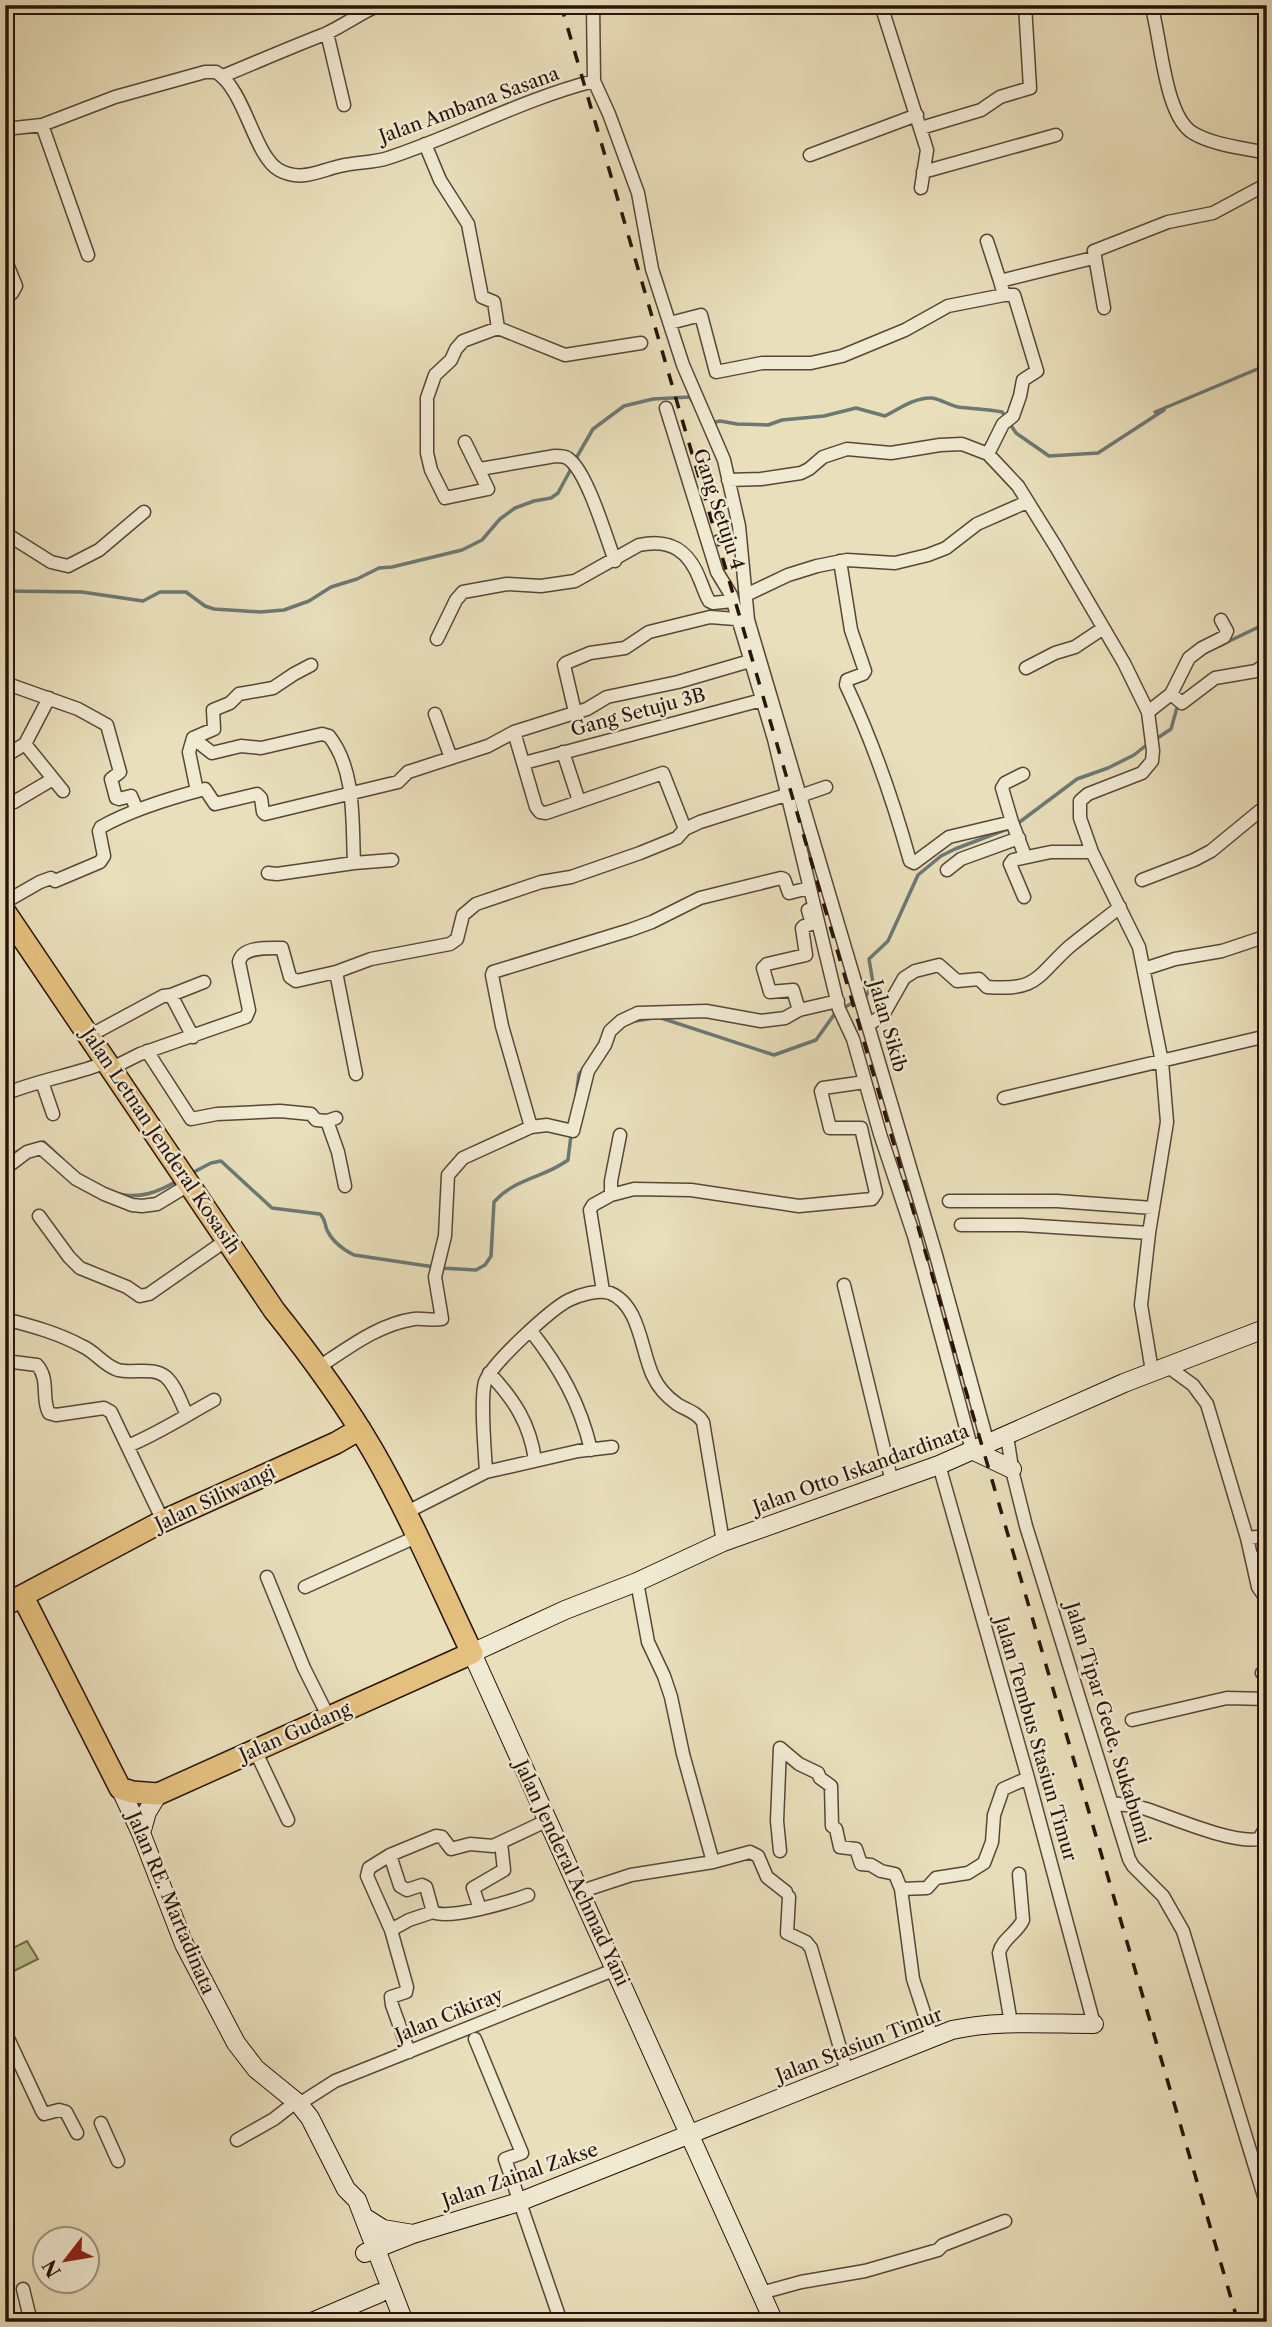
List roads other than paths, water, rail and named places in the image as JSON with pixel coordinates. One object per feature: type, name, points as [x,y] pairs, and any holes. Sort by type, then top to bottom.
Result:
[{"type":"highway","name":"Jalan Letnan Jenderal Kosasih","points":[[8,922],[109,1065],[274,1310],[319,1367]]},
{"type":"highway","points":[[319,1367],[360,1429]]},
{"type":"highway","name":"Jalan Jenderal Achmad Yani","points":[[360,1429],[405,1513],[472,1653]]},
{"type":"highway","name":"Jalan Siliwangi","points":[[14,1601],[116,1544],[336,1443],[360,1429]]},
{"type":"highway","name":"Jalan RE. Martadinata","points":[[14,1601],[120,1788]]},
{"type":"highway","name":"Jalan Gudang","points":[[158,1794],[472,1653]]},
{"type":"highway","points":[[120,1788],[158,1794]]},
{"type":"main road","name":"Jalan Otto Iskandardinata","points":[[472,1653],[723,1542],[939,1465],[1160,1368],[1267,1328]]},
{"type":"main road","points":[[980,1447],[1012,1469]]},
{"type":"main road","name":"Jalan Jenderal Achmad Yani","points":[[472,1653],[774,2322]]},
{"type":"main road","name":"Jalan RE. Martadinata","points":[[120,1788],[141,1833],[184,1944],[236,2043],[256,2069],[298,2103],[310,2118],[346,2189],[357,2200],[393,2322]]},
{"type":"main road","points":[[141,1833],[147,1812],[158,1794]]},
{"type":"main road","name":"Jalan Stasiun Timur","points":[[688,2135],[932,2036],[972,2026],[1010,2023],[1094,2024]]},
{"type":"main road","name":"Jalan Zainal Zakse","points":[[371,2251],[413,2234],[519,2202],[688,2135]]},
{"type":"main road","name":"Jalan RE. Martadinata","points":[[346,2189],[348,2208],[371,2251]]},
{"type":"main road","points":[[364,2217],[383,2229],[413,2234]]},
{"type":"main road","points":[[312,2322],[384,2288],[393,2257],[413,2234]]},
{"type":"main road","name":"Jalan RE. Martadinata","points":[[384,2288],[404,2322]]},
{"type":"street","points":[[5,129],[42,125],[115,97],[205,72],[216,72],[223,76],[276,55],[304,40],[327,33],[379,5]]},
{"type":"street","points":[[593,5],[594,81],[638,193],[652,269],[670,323],[724,460],[739,526],[746,595],[743,620],[750,661],[794,795],[809,888],[841,1010],[853,1039],[885,1149],[980,1447]]},
{"type":"street","points":[[881,5],[927,150],[921,188]]},
{"type":"street","points":[[810,155],[919,122],[981,110],[1000,97],[1030,88],[1024,5]]},
{"type":"street","points":[[1151,5],[1165,78],[1184,125],[1200,136],[1267,153]]},
{"type":"street","points":[[327,33],[344,106]]},
{"type":"street","name":"Jalan Ambana Sasana","points":[[223,76],[272,165],[290,175],[301,177],[343,165],[385,159],[516,106],[594,81]]},
{"type":"street","points":[[42,125],[88,255]]},
{"type":"street","points":[[923,172],[1056,135]]},
{"type":"street","points":[[425,144],[444,187],[468,224],[482,297],[494,302],[498,328]]},
{"type":"street","points":[[1104,308],[1093,258],[1095,250],[1168,222],[1213,213],[1267,184]]},
{"type":"street","points":[[987,241],[1004,295]]},
{"type":"street","points":[[1000,281],[1093,258]]},
{"type":"street","points":[[5,259],[16,286],[12,293],[5,296]]},
{"type":"street","points":[[670,323],[701,315],[717,372],[762,363],[811,363],[842,356],[905,330],[948,306],[1014,295],[1037,370],[1023,380],[1020,396],[988,454]]},
{"type":"street","points":[[465,442],[489,488],[449,498],[442,494],[430,470],[427,453],[427,398],[435,375],[451,360],[458,345],[470,337],[498,328],[565,355],[641,343]]},
{"type":"street","name":"Gang Setuju 4","points":[[666,408],[717,572],[743,620]]},
{"type":"street","points":[[728,480],[761,479],[801,473],[823,457],[847,449],[891,453],[962,443],[988,454],[1018,486],[1124,663],[1148,712],[1153,751],[1148,768],[1142,774],[1088,794],[1080,801],[1080,818],[1092,852],[1139,947],[1162,1062],[1167,1122],[1149,1233],[1141,1305],[1160,1368],[1192,1385],[1207,1404],[1247,1538],[1258,1587],[1267,1600]]},
{"type":"street","points":[[480,469],[555,456],[572,461],[590,494],[615,561]]},
{"type":"street","points":[[746,595],[788,575],[840,561],[895,563],[928,555],[946,548],[977,524],[1027,502]]},
{"type":"street","points":[[5,533],[57,565],[68,566],[99,550],[144,512]]},
{"type":"street","points":[[437,639],[456,600],[463,592],[506,584],[541,586],[575,581],[615,561],[639,545],[648,543],[681,550],[688,557],[709,601],[732,601]]},
{"type":"street","points":[[840,561],[851,630],[865,671],[847,680],[846,685],[887,784],[911,861],[914,863],[949,837],[1015,829]]},
{"type":"street","points":[[575,712],[564,665],[566,663],[590,653],[625,648],[649,632],[710,617],[743,620]]},
{"type":"street","name":"Jalan Sikib","points":[[743,620],[794,795],[868,1025],[961,1341],[980,1447]]},
{"type":"street","points":[[1148,712],[1175,697],[1189,658],[1227,634],[1221,620]]},
{"type":"street","points":[[1026,668],[1055,653],[1075,647],[1102,629]]},
{"type":"street","points":[[5,902],[40,881],[51,878],[55,881],[100,862],[104,856],[99,831],[101,827],[137,810],[206,789],[214,804],[257,794],[261,798],[265,814],[350,794],[398,782],[408,772],[488,746],[514,732],[575,712],[617,694],[678,682],[750,661]]},
{"type":"street","points":[[1175,697],[1185,702],[1214,678],[1256,671],[1267,663]]},
{"type":"street","points":[[193,738],[214,730],[213,710],[230,702],[237,695],[273,688],[311,665]]},
{"type":"street","points":[[5,683],[78,709],[108,726],[120,772],[111,778],[111,783],[117,799],[131,796],[137,810]]},
{"type":"street","points":[[5,756],[25,744],[49,698]]},
{"type":"street","name":"Gang Setuju 3B","points":[[524,763],[762,701]]},
{"type":"street","points":[[435,714],[451,758]]},
{"type":"street","points":[[514,732],[536,807],[540,812],[546,813],[663,773],[685,830]]},
{"type":"street","points":[[193,738],[212,753],[241,746],[261,748],[326,734],[340,753],[350,794],[354,863]]},
{"type":"street","points":[[193,738],[189,752],[197,791]]},
{"type":"street","points":[[25,744],[63,791]]},
{"type":"street","points":[[564,752],[579,801]]},
{"type":"street","points":[[1023,774],[1003,786],[1026,856]]},
{"type":"street","points":[[14,802],[53,779]]},
{"type":"street","points":[[5,1094],[109,1065],[246,1017],[248,1014],[239,962],[245,951],[282,948],[290,977],[296,981],[336,972],[371,959],[450,944],[457,939],[463,915],[476,904],[541,882],[571,877],[640,853],[677,838],[699,822],[827,787]]},
{"type":"street","points":[[1142,880],[1211,851],[1267,805]]},
{"type":"street","points":[[947,870],[961,859],[1015,829]]},
{"type":"street","points":[[1024,897],[1010,864],[1013,860],[1051,852],[1092,852]]},
{"type":"street","points":[[268,873],[392,860]]},
{"type":"street","points":[[531,1127],[502,1026],[492,973],[630,930],[700,898],[781,878],[784,879],[789,892],[809,888]]},
{"type":"street","points":[[799,1010],[793,990],[770,992],[763,968],[766,964],[806,955],[802,928],[812,924],[807,904]]},
{"type":"street","points":[[868,1025],[883,1015],[904,978],[915,971],[939,965],[957,981],[979,979],[987,988],[1018,987],[1030,983],[1042,976],[1068,948],[1120,907]]},
{"type":"street","points":[[1144,969],[1175,959],[1222,951],[1267,936]]},
{"type":"street","points":[[336,972],[356,1074]]},
{"type":"street","points":[[89,1036],[163,996],[204,982]]},
{"type":"street","points":[[171,995],[193,1037]]},
{"type":"street","points":[[319,1367],[358,1341],[390,1326],[415,1319],[442,1318],[435,1277],[445,1236],[449,1175],[463,1158],[531,1127],[547,1125],[570,1131],[588,1072],[606,1045],[610,1031],[621,1021],[638,1013],[706,1011],[761,1021],[785,1017],[799,1010],[841,1010]]},
{"type":"street","points":[[1004,1098],[1267,1036]]},
{"type":"street","points":[[147,1051],[191,1119],[217,1114],[280,1111],[311,1114],[316,1120],[331,1119],[345,1186]]},
{"type":"street","points":[[603,1292],[590,1210],[593,1205],[611,1195],[634,1189],[691,1190],[799,1206],[874,1198],[876,1193],[860,1128],[830,1128],[821,1092],[823,1088],[865,1082]]},
{"type":"street","points":[[42,1083],[53,1114]]},
{"type":"street","points":[[611,1195],[620,1135]]},
{"type":"street","points":[[11,1164],[27,1152],[41,1147],[76,1179],[95,1190],[142,1206],[157,1204],[190,1184]]},
{"type":"street","points":[[867,1154],[885,1149]]},
{"type":"street","points":[[949,1201],[1057,1200],[1153,1208]]},
{"type":"street","points":[[39,1216],[80,1268],[127,1287],[140,1296],[149,1294],[228,1239]]},
{"type":"street","points":[[961,1226],[1022,1225],[1149,1233]]},
{"type":"street","points":[[844,1285],[892,1482]]},
{"type":"street","points":[[486,1472],[484,1391],[489,1373],[565,1302],[603,1292],[616,1296],[630,1312],[657,1385],[671,1399],[698,1415],[703,1422],[723,1542]]},
{"type":"street","points":[[5,1319],[50,1332],[84,1346],[106,1365],[121,1371],[162,1374],[168,1378],[187,1415]]},
{"type":"street","points":[[531,1331],[548,1352],[579,1407],[591,1450]]},
{"type":"street","points":[[5,1361],[37,1365],[41,1368],[49,1413],[55,1415],[104,1408],[109,1410],[163,1521]]},
{"type":"street","points":[[489,1373],[513,1399],[522,1416],[530,1434],[535,1460]]},
{"type":"street","points":[[128,1446],[175,1424],[214,1400]]},
{"type":"street","name":"Jalan Tipar Gede, Sukabumi","points":[[1007,1436],[1026,1527],[1112,1804],[1133,1866],[1163,1896],[1183,1931],[1267,2206]]},
{"type":"street","points":[[405,1513],[486,1472],[535,1460],[612,1447]]},
{"type":"street","name":"Jalan Tembus Stasiun Timur","points":[[939,1465],[1028,1778],[1094,2024]]},
{"type":"street","points":[[1247,1538],[1267,1536]]},
{"type":"street","points":[[305,1587],[416,1537]]},
{"type":"street","points":[[1252,1559],[1267,1556]]},
{"type":"street","points":[[267,1577],[298,1656],[328,1716]]},
{"type":"street","points":[[637,1582],[648,1642],[671,1697],[683,1754],[713,1862]]},
{"type":"street","points":[[1132,1720],[1227,1698],[1267,1699]]},
{"type":"street","points":[[780,1851],[777,1821],[779,1748],[799,1764],[818,1773],[820,1778],[831,1786],[832,1826],[836,1829],[840,1847],[856,1849],[861,1864],[895,1874],[901,1889],[913,1979],[932,2036]]},
{"type":"street","points":[[255,1750],[288,1820]]},
{"type":"street","points":[[901,1889],[926,1888],[939,1877],[968,1873],[984,1863],[992,1842],[994,1815],[1003,1789],[1028,1778]]},
{"type":"street","points":[[1112,1804],[1142,1808],[1244,1840],[1259,1839],[1262,1832],[1267,1832]]},
{"type":"street","points":[[408,2052],[391,1997],[407,1990],[391,1930],[367,1872],[372,1865],[390,1855],[436,1836],[442,1838],[452,1849],[470,1844],[490,1846],[546,1821]]},
{"type":"street","points":[[480,1909],[473,1888],[504,1870],[500,1843]]},
{"type":"street","points":[[579,1892],[631,1875],[754,1853],[760,1859],[767,1877],[788,1895],[787,1933],[806,1942],[811,1948],[847,2072]]},
{"type":"street","points":[[390,1855],[400,1886],[407,1890],[422,1885],[426,1887],[433,1912]]},
{"type":"street","points":[[1010,2023],[999,1953],[1000,1947],[1020,1927],[1023,1920],[1019,1874]]},
{"type":"street","points":[[391,1930],[409,1920],[433,1912],[440,1915],[480,1909],[528,1895]]},
{"type":"street","name":"Jalan Cikiray","points":[[237,2140],[335,2081],[616,1969]]},
{"type":"street","points":[[5,2032],[42,2112],[66,2112],[77,2133]]},
{"type":"street","points":[[475,2039],[522,2153],[505,2159],[561,2322]]},
{"type":"street","points":[[101,2123],[118,2161]]},
{"type":"street","points":[[761,2293],[801,2282],[865,2271],[938,2250],[943,2245],[1004,2221]]},
{"type":"street","points":[[23,2288],[31,2322]]},
{"type":"waterway","points":[[1010,424],[1016,433],[1049,456],[1098,453],[1164,410],[1155,412],[1267,365]]},
{"type":"waterway","points":[[575,460],[593,429],[624,406],[653,399],[690,397],[692,401]]},
{"type":"waterway","points":[[711,423],[720,421],[768,425],[782,420],[824,416],[856,408],[885,416],[913,401],[926,398],[958,407],[1002,412],[1006,417]]},
{"type":"waterway","points":[[5,591],[82,592],[143,601],[160,592],[186,592],[205,606],[214,609],[260,612],[284,610],[379,568],[462,550],[482,540],[500,519],[515,508],[551,498],[558,493],[572,467]]},
{"type":"waterway","points":[[1219,646],[1267,623]]},
{"type":"waterway","points":[[1156,739],[1171,729],[1178,704]]},
{"type":"waterway","points":[[1017,824],[1077,779],[1108,768],[1134,755],[1149,743]]},
{"type":"waterway","points":[[843,1008],[866,996],[873,983],[869,959],[888,941],[918,875],[941,856],[1010,828]]},
{"type":"waterway","points":[[630,1022],[658,1017],[774,1055],[816,1040],[836,1012]]},
{"type":"waterway","points":[[576,1097],[579,1074],[584,1068]]},
{"type":"waterway","points":[[190,1174],[221,1161],[272,1208],[320,1214],[332,1238],[354,1255],[441,1268],[476,1270],[485,1265],[491,1256],[494,1202],[511,1188],[568,1160],[571,1135]]},
{"type":"waterway","points":[[39,1143],[44,1142],[63,1160]]},
{"type":"waterway","points":[[5,1158],[22,1149]]},
{"type":"waterway","points":[[119,1194],[149,1194],[177,1181]]},
{"type":"railway","points":[[561,5],[1238,2322]]}]
